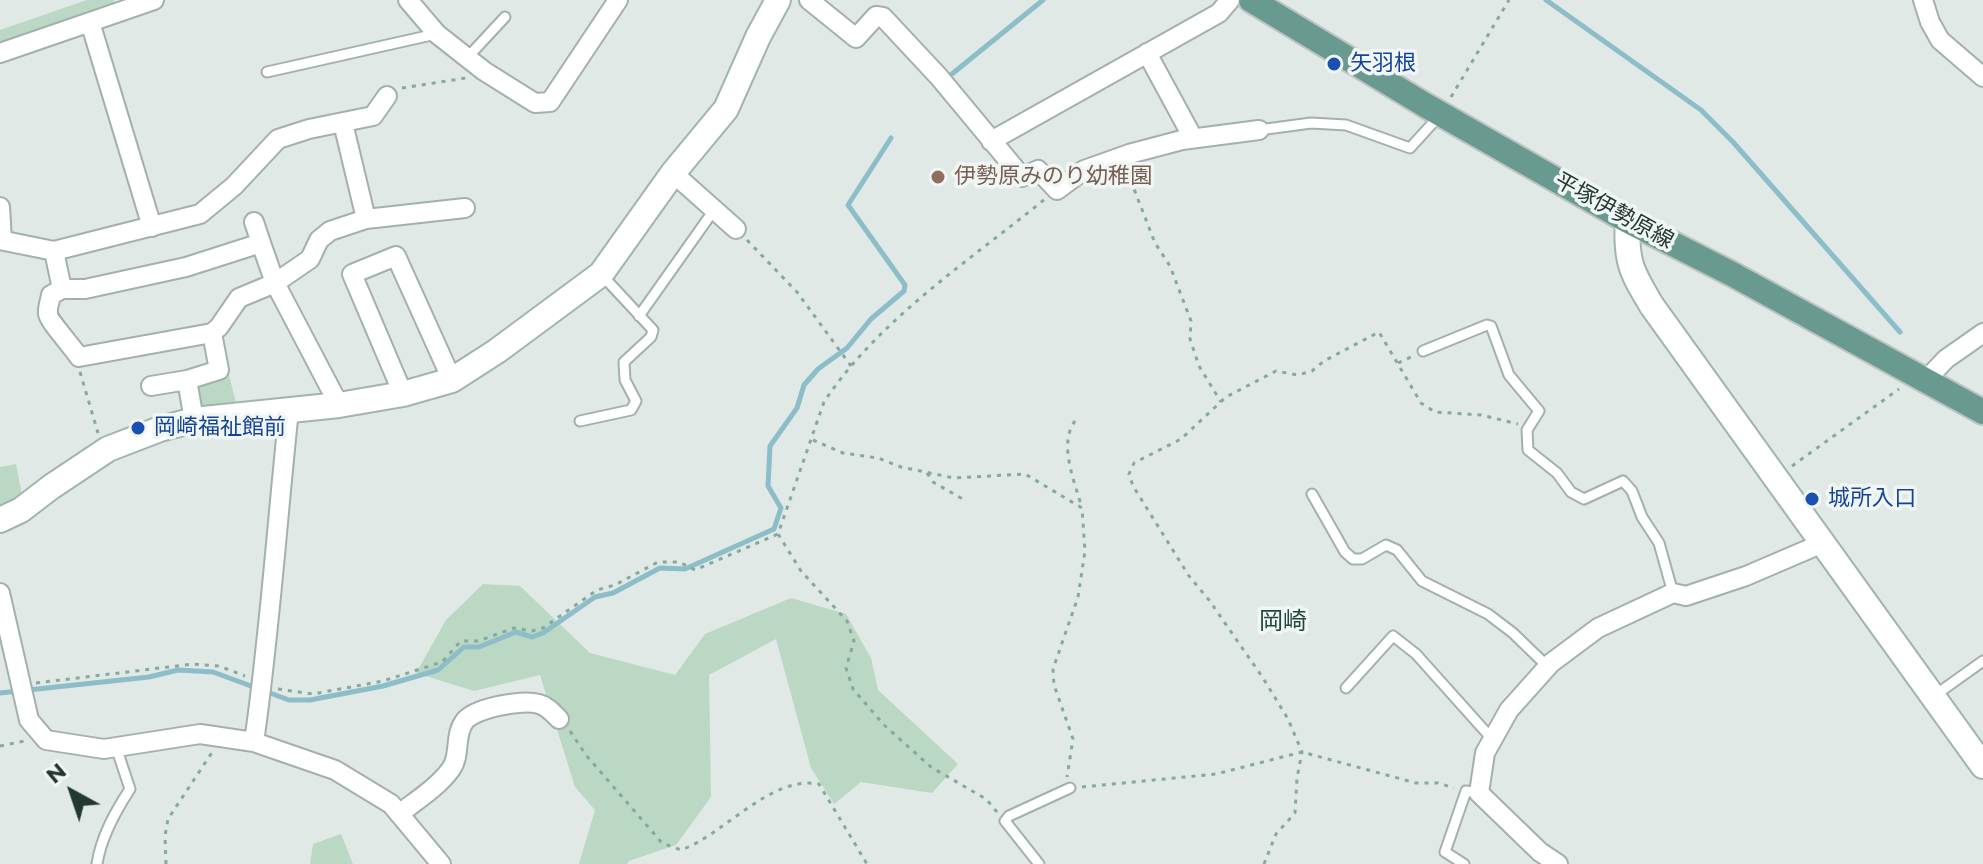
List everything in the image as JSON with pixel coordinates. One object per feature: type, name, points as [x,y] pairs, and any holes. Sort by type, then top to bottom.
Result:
[{"type":"main road","name":"平塚伊勢原線","points":[[1251,0],[1628,221],[1732,274],[1983,412]]},
{"type":"street","points":[[0,53],[90,22],[124,5],[154,0]]},
{"type":"street","points":[[408,0],[437,34],[484,71],[535,103],[550,102],[618,0]]},
{"type":"street","points":[[0,520],[21,510],[108,449],[160,429],[194,420],[339,405],[403,394],[452,380],[545,318],[601,274],[673,173],[726,109],[778,0]]},
{"type":"street","points":[[809,0],[856,38],[876,16],[883,17],[939,77],[1022,177],[1038,170],[1057,190],[1084,170],[1122,157],[1193,138],[1259,130]]},
{"type":"street","points":[[991,141],[1219,13],[1230,0]]},
{"type":"street","points":[[1923,0],[1940,40],[1983,77]]},
{"type":"street","points":[[90,22],[152,227]]},
{"type":"street","points":[[1147,53],[1193,138]]},
{"type":"street","points":[[0,207],[1,240],[54,251],[200,214],[234,186],[278,139],[373,116],[387,96]]},
{"type":"street","points":[[343,123],[366,219]]},
{"type":"street","points":[[673,173],[736,229]]},
{"type":"street","points":[[261,243],[186,267],[85,289],[62,289],[51,295],[47,312],[50,321],[58,327],[79,357],[212,333],[239,298],[275,283],[310,259],[319,240],[330,231],[366,219],[465,208]]},
{"type":"street","points":[[1628,221],[1626,250],[1635,277],[1983,766]]},
{"type":"street","points":[[254,222],[275,283],[339,405]]},
{"type":"street","points":[[54,251],[62,289]]},
{"type":"street","points":[[403,394],[352,274],[396,256],[452,380]]},
{"type":"street","points":[[151,386],[187,380],[219,370],[212,333]]},
{"type":"street","points":[[1922,378],[1983,333]]},
{"type":"street","points":[[187,380],[194,420]]},
{"type":"street","points":[[254,742],[272,607],[274,553],[289,410]]},
{"type":"street","points":[[1558,864],[1472,792],[1485,753],[1509,710],[1548,667],[1598,628],[1673,593],[1686,596],[1746,576],[1823,543]]},
{"type":"street","points":[[0,593],[29,720],[46,740],[90,747],[116,747],[200,734],[254,742],[335,770],[391,804],[441,864]]},
{"type":"street","points":[[399,814],[445,777],[455,763],[460,729],[466,718],[479,710],[532,702],[544,705],[559,719]]},
{"type":"lane","points":[[467,58],[505,17]]},
{"type":"lane","points":[[267,72],[437,34]]},
{"type":"lane","points":[[1259,130],[1311,123],[1346,125],[1410,148],[1441,114]]},
{"type":"lane","points":[[639,316],[714,210]]},
{"type":"lane","points":[[580,421],[631,410],[636,401],[625,380],[624,362],[651,337],[653,330],[601,274]]},
{"type":"lane","points":[[1423,351],[1491,326],[1509,375],[1539,411],[1527,430],[1528,450],[1557,473],[1571,492],[1584,499],[1623,481],[1632,491],[1642,517],[1659,543],[1673,593]]},
{"type":"lane","points":[[1312,494],[1345,552],[1353,559],[1362,559],[1386,545],[1397,550],[1422,581],[1488,614],[1548,667]]},
{"type":"lane","points":[[1346,688],[1393,636],[1416,654],[1493,740]]},
{"type":"lane","points":[[1934,696],[1983,661]]},
{"type":"lane","points":[[97,864],[99,847],[117,808],[130,789],[116,747]]},
{"type":"lane","points":[[1039,864],[1005,821],[1009,816],[1070,788]]},
{"type":"lane","points":[[1464,864],[1445,852],[1472,792]]},
{"type":"path","points":[[1441,114],[1509,0]]},
{"type":"path","points":[[387,96],[400,88],[477,76],[484,71]]},
{"type":"path","points":[[1122,157],[1155,243],[1170,266],[1191,321],[1190,339],[1199,366],[1221,402]]},
{"type":"path","points":[[19,685],[193,664],[219,666],[288,692],[313,694],[383,681],[442,662],[461,641],[478,641],[514,628],[532,631],[543,628],[597,590],[615,585],[658,562],[679,562],[695,570],[778,534],[824,402],[851,366],[891,324],[1057,190]]},
{"type":"path","points":[[736,229],[797,292],[851,366]]},
{"type":"path","points":[[1264,864],[1276,834],[1295,813],[1302,752],[1288,719],[1209,600],[1189,576],[1133,486],[1129,474],[1134,463],[1181,439],[1221,402],[1276,371],[1298,375],[1312,371],[1324,361],[1379,332],[1421,403],[1435,412],[1481,415],[1523,425],[1527,430]]},
{"type":"path","points":[[1397,363],[1423,351]]},
{"type":"path","points":[[79,357],[77,361],[95,428],[108,449]]},
{"type":"path","points":[[1776,478],[1922,378]]},
{"type":"path","points":[[1075,421],[1069,429],[1070,463],[1082,508],[1085,551],[1078,597],[1053,669],[1054,685],[1073,739],[1067,777],[1070,788],[1216,774],[1302,752],[1416,783],[1438,783],[1472,792]]},
{"type":"path","points":[[813,440],[843,453],[878,458],[901,467],[954,478],[1025,474],[1082,508]]},
{"type":"path","points":[[926,472],[933,482],[966,501]]},
{"type":"path","points":[[778,534],[801,571],[847,621],[854,641],[846,668],[853,689],[884,725],[931,767],[986,799],[1005,821]]},
{"type":"path","points":[[559,719],[662,843],[681,850],[696,845],[768,795],[808,782],[819,784],[834,804],[867,864]]},
{"type":"path","points":[[0,746],[43,736]]},
{"type":"path","points":[[166,864],[168,819],[221,737]]},
{"type":"green space","points":[[87,0],[114,0],[118,8],[0,48],[0,30]]},
{"type":"green space","points":[[228,371],[237,407],[197,413],[195,379]]},
{"type":"green space","points":[[16,464],[22,495],[0,507],[0,467]]},
{"type":"green space","points":[[483,584],[520,586],[590,653],[675,675],[705,634],[791,598],[846,614],[871,658],[878,690],[958,764],[932,793],[861,782],[834,804],[811,768],[776,639],[709,675],[711,797],[676,845],[627,864],[579,864],[595,810],[575,787],[540,675],[474,691],[416,673],[446,620]]},
{"type":"green space","points":[[341,834],[353,864],[310,864],[313,844]]},
{"type":"waterway","points":[[947,78],[1043,0]]},
{"type":"waterway","points":[[1546,0],[1701,110],[1733,142],[1900,332]]},
{"type":"waterway","points":[[0,693],[149,677],[178,670],[213,672],[289,700],[310,700],[383,686],[438,670],[464,647],[479,647],[516,632],[532,637],[543,633],[595,597],[613,593],[660,568],[685,569],[774,529],[781,508],[768,486],[770,446],[797,408],[804,385],[818,369],[847,348],[871,319],[904,291],[905,285],[848,205],[891,138]]},
{"type":"place","name":"矢羽根","points":[[1334,64]]},
{"type":"place","name":"伊勢原みのり幼稚園","points":[[938,177]]},
{"type":"place","name":"岡崎福祉館前","points":[[138,428]]},
{"type":"place","name":"城所入口","points":[[1812,499]]},
{"type":"district","name":"岡崎","points":[[1283,622]]}]
